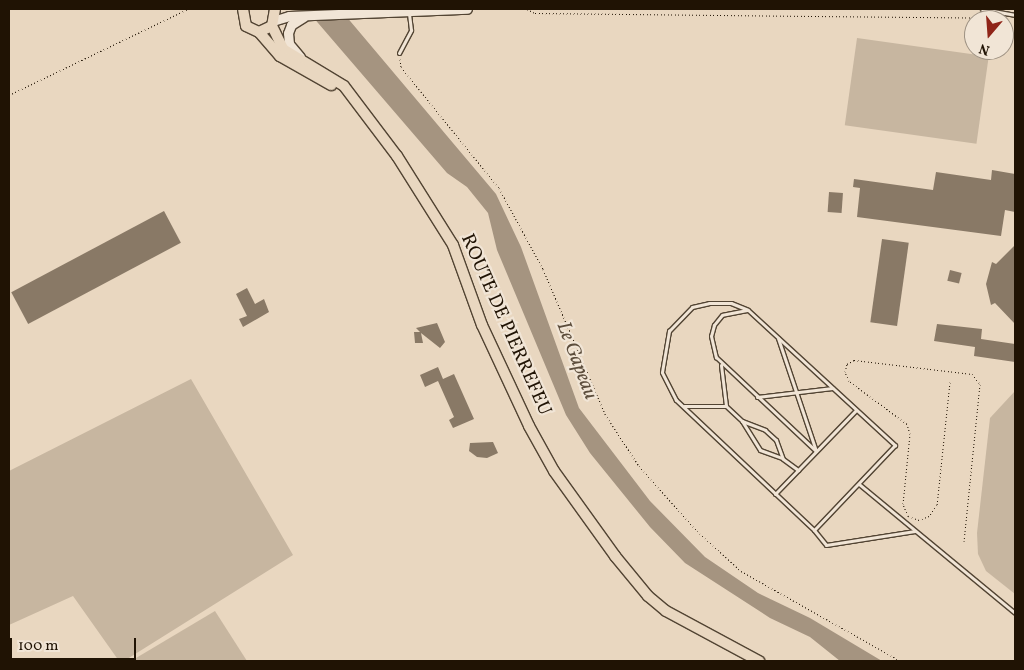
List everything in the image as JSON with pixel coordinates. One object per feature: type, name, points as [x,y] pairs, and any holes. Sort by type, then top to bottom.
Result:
[{"type":"main road","points":[[242,9],[246,26],[259,32],[280,56],[362,107]]},
{"type":"main road","points":[[274,23],[276,9]]},
{"type":"main road","points":[[259,32],[274,23],[306,16],[409,10],[468,9]]},
{"type":"main road","points":[[302,59],[289,44],[288,33],[291,26],[306,16]]},
{"type":"main road","name":"ROUTE DE PIERREFEU","points":[[274,23],[278,44],[344,86],[362,107],[453,245],[482,325],[529,426],[587,519],[648,596],[702,633],[758,661]]},
{"type":"lane","points":[[982,9],[1015,15]]},
{"type":"lane","points":[[398,53],[412,30],[409,10]]},
{"type":"lane","points":[[814,530],[894,445],[748,310],[731,303],[692,306],[669,331],[662,372],[683,406],[814,530],[826,545],[916,531]]},
{"type":"lane","points":[[748,310],[722,315],[714,325],[712,346],[721,364],[726,406],[742,421],[760,450],[783,459],[798,470]]},
{"type":"lane","points":[[778,337],[816,451]]},
{"type":"lane","points":[[721,364],[816,451]]},
{"type":"lane","points":[[757,397],[832,388]]},
{"type":"lane","points":[[683,406],[726,406]]},
{"type":"lane","points":[[775,494],[856,410]]},
{"type":"lane","points":[[742,421],[765,430],[776,440],[783,459]]},
{"type":"lane","points":[[859,484],[1015,613]]},
{"type":"path","points":[[9,95],[188,9]]},
{"type":"path","points":[[527,9],[535,12],[964,18]]},
{"type":"path","points":[[398,53],[401,67],[499,188],[543,269],[605,414],[639,466],[697,531],[741,571],[901,661]]},
{"type":"path","points":[[950,382],[937,504],[929,516],[919,520],[908,516],[903,504],[910,434],[907,424],[849,381],[845,372],[846,364],[854,360],[972,374],[980,384],[964,541]]},
{"type":"shaded area","points":[[306,9],[340,9],[496,194],[521,247],[579,408],[650,501],[705,557],[758,593],[810,618],[882,661],[840,661],[810,637],[770,618],[685,563],[650,527],[590,453],[566,415],[497,250],[488,213],[467,187],[447,173]]},
{"type":"shaded area","points":[[857,38],[964,53],[964,60],[988,60],[976,144],[845,125]]},
{"type":"shaded area","points":[[191,379],[293,555],[124,661],[119,661],[73,596],[9,625],[9,471]]},
{"type":"shaded area","points":[[1015,391],[1015,594],[986,571],[978,554],[977,533],[990,418]]},
{"type":"shaded area","points":[[215,611],[247,661],[131,661]]},
{"type":"building","points":[[992,170],[1015,174],[1015,212],[1005,210],[1001,236],[857,217],[860,188],[853,187],[854,179],[933,190],[936,172],[991,180]]},
{"type":"building","points":[[829,192],[843,193],[842,213],[828,212]]},
{"type":"building","points":[[164,211],[181,243],[28,324],[11,292]]},
{"type":"building","points":[[882,239],[909,243],[897,326],[870,322]]},
{"type":"building","points":[[1015,245],[1015,324],[995,303],[991,305],[986,284],[992,262],[996,264]]},
{"type":"building","points":[[950,270],[962,273],[959,284],[947,281]]},
{"type":"building","points":[[247,288],[255,304],[264,299],[269,312],[243,327],[239,319],[247,316],[236,294]]},
{"type":"building","points":[[437,323],[445,342],[440,348],[421,333],[423,343],[415,343],[414,332],[420,332],[416,328]]},
{"type":"building","points":[[937,324],[982,329],[981,339],[1015,344],[1015,362],[974,356],[975,347],[934,341]]},
{"type":"building","points":[[438,367],[443,379],[454,374],[474,419],[453,428],[449,420],[454,417],[438,381],[425,387],[420,375]]},
{"type":"building","points":[[493,442],[498,453],[487,458],[477,457],[469,451],[470,443]]},
{"type":"water label","name":"Le Gapeau","points":[[576,361]]}]
